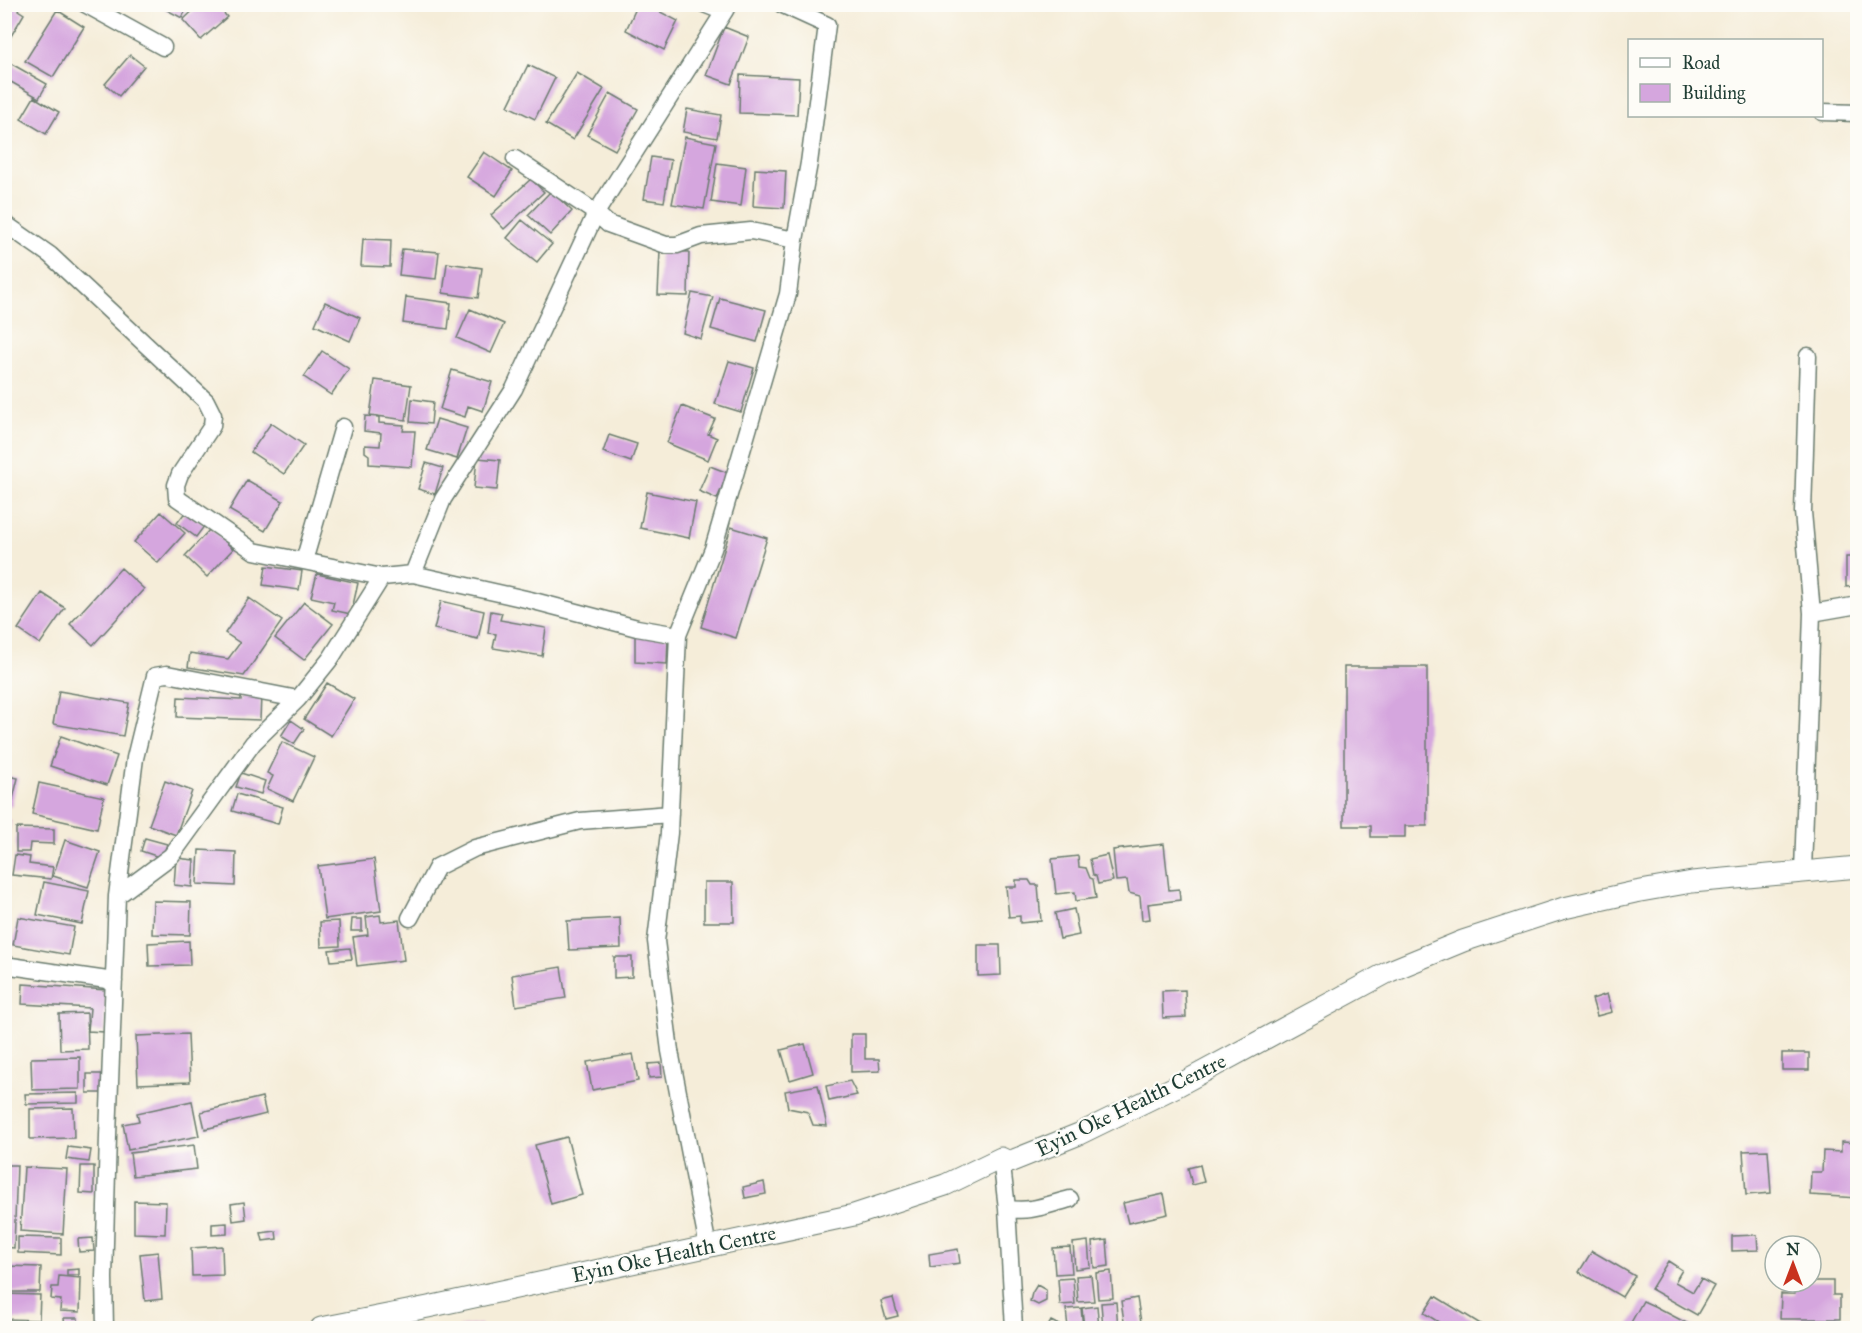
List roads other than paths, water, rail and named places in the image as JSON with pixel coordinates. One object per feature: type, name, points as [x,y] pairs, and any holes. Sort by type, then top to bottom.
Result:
[{"type":"main road","name":"Eyin Oke Health Centre","points":[[321,1329],[854,1215],[945,1185],[1000,1158],[1009,1161],[1079,1134],[1177,1086],[1390,971],[1463,940],[1564,908],[1692,882],[1857,867]]},
{"type":"street","points":[[85,4],[163,48]]},
{"type":"street","points":[[413,574],[443,499],[514,389],[596,213],[726,8],[704,4]]},
{"type":"street","points":[[708,1247],[670,1051],[656,941],[670,814],[678,635],[712,549],[788,294],[827,25],[781,4]]},
{"type":"street","points":[[1823,112],[1857,113]]},
{"type":"street","points":[[515,159],[596,213],[608,224],[666,245],[702,236],[751,231],[795,240]]},
{"type":"street","points":[[4,223],[50,255],[206,401],[213,416],[213,426],[180,474],[176,485],[177,498],[254,551],[381,577],[413,574],[530,600],[638,628],[678,635]]},
{"type":"street","points":[[1803,871],[1812,613],[1803,512],[1808,356]]},
{"type":"street","points":[[304,561],[343,427]]},
{"type":"street","points":[[117,896],[171,856],[253,742],[298,699],[331,658],[381,577]]},
{"type":"street","points":[[1812,613],[1857,605]]},
{"type":"street","points":[[105,1329],[104,1278],[117,896],[135,758],[156,676],[167,674],[298,699]]},
{"type":"street","points":[[410,918],[437,867],[475,848],[580,821],[670,814]]},
{"type":"street","points":[[4,965],[114,981]]},
{"type":"street","points":[[1000,1158],[1007,1208],[1014,1329]]},
{"type":"street","points":[[1007,1208],[1017,1211],[1043,1207],[1070,1198]]}]
